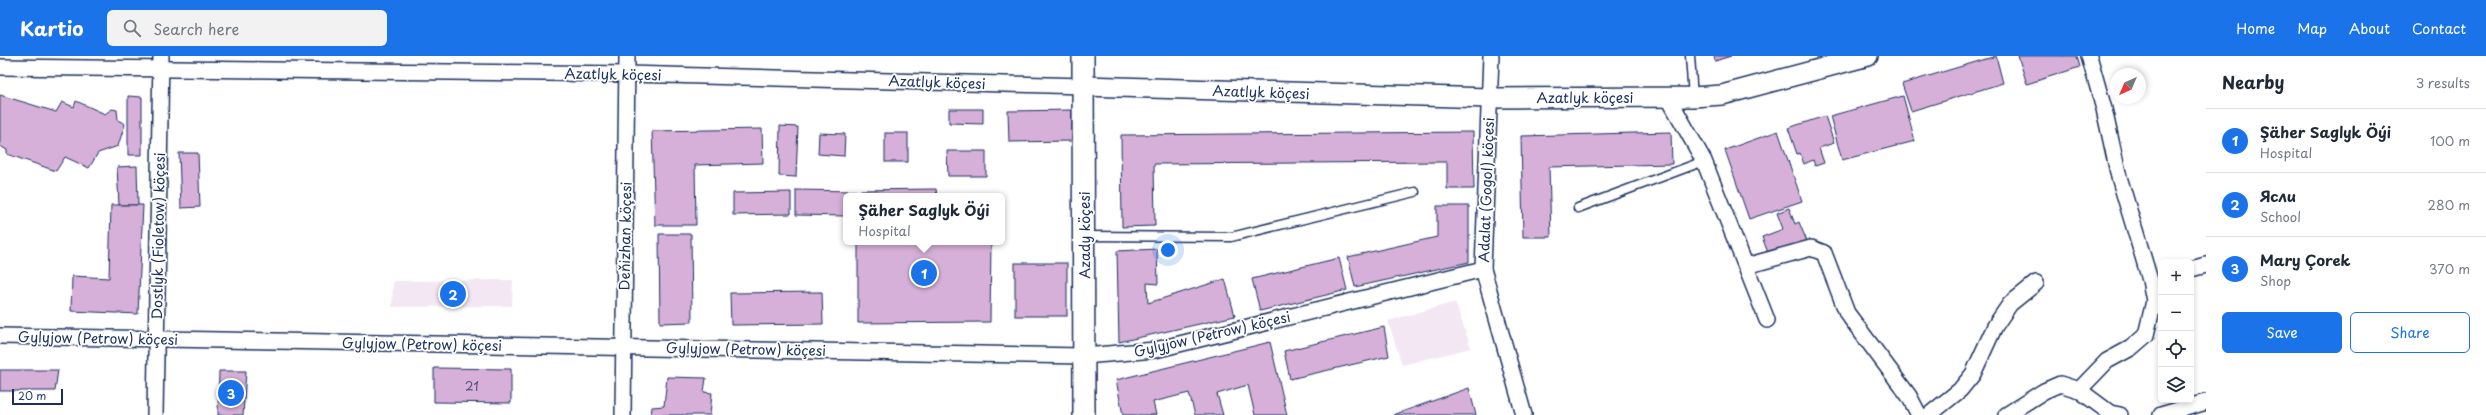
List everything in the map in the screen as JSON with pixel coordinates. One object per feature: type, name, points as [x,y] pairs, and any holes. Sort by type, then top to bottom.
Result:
[{"type":"main road","name":"Azady köçesi","points":[[1083,56],[1084,415]]},
{"type":"street","name":"Deňizhan köçesi","points":[[623,415],[627,56]]},
{"type":"street","name":"Adalat (Gogol) köçesi","points":[[1492,56],[1489,98],[1483,269],[1524,415]]},
{"type":"street","name":"Azatlyk köçesi","points":[[0,67],[161,62],[1489,98],[1668,97],[1722,95],[1868,56]]},
{"type":"street","points":[[2079,390],[2107,361],[2131,348],[2146,335],[2154,301],[2156,279],[2119,177],[2104,108],[2089,56]]},
{"type":"street","name":"Dostlyk (Fioletow) köçesi","points":[[155,415],[161,62]]},
{"type":"street","points":[[1668,97],[1704,161],[1767,320]]},
{"type":"street","points":[[1746,266],[1811,248],[1824,253],[1847,313],[1909,396],[1919,415]]},
{"type":"street","points":[[2194,268],[2206,265]]},
{"type":"street","name":"Gylyjow (Petrow) köçesi","points":[[0,336],[1084,356],[1155,350],[1483,269]]},
{"type":"street","points":[[1929,415],[1960,390],[1973,374],[1995,326],[2010,304],[2036,283]]},
{"type":"street","points":[[2006,415],[2044,391],[2060,384],[2079,390],[2110,413],[2120,415]]},
{"type":"street","points":[[2162,415],[2206,402]]},
{"type":"lane","points":[[1690,56],[1693,96]]},
{"type":"lane","points":[[1578,208],[1704,161]]},
{"type":"lane","points":[[1084,236],[1231,237],[1415,192]]},
{"type":"shaded area","points":[[513,280],[512,306],[392,307],[393,281]]},
{"type":"shaded area","points":[[1455,302],[1471,348],[1402,365],[1388,321]]},
{"type":"building","points":[[1714,56],[1731,56],[1715,61]]},
{"type":"building","points":[[1996,56],[2003,83],[1911,111],[1902,84]]},
{"type":"building","points":[[2018,56],[2077,56],[2080,67],[2027,84]]},
{"type":"building","points":[[0,95],[56,112],[62,102],[74,107],[76,101],[105,114],[112,109],[117,110],[118,120],[125,124],[118,146],[98,153],[89,168],[65,157],[56,171],[7,154],[7,150],[0,146]]},
{"type":"building","points":[[128,96],[142,97],[142,155],[128,155]]},
{"type":"building","points":[[1903,96],[1915,141],[1842,160],[1830,116]]},
{"type":"building","points":[[949,109],[983,109],[983,124],[949,123]]},
{"type":"building","points":[[1072,110],[1072,141],[1009,142],[1008,111]]},
{"type":"building","points":[[1825,116],[1834,143],[1819,148],[1824,163],[1815,166],[1813,160],[1804,164],[1800,153],[1797,154],[1788,128]]},
{"type":"building","points":[[780,126],[798,127],[796,177],[779,176]]},
{"type":"building","points":[[762,129],[763,163],[695,165],[696,225],[655,225],[652,131]]},
{"type":"building","points":[[1778,131],[1802,201],[1749,219],[1725,150]]},
{"type":"building","points":[[1473,132],[1474,189],[1447,189],[1447,162],[1154,164],[1155,226],[1122,227],[1121,135]]},
{"type":"building","points":[[1671,132],[1672,164],[1549,167],[1551,237],[1523,237],[1521,136]]},
{"type":"building","points":[[819,133],[845,134],[844,156],[818,154]]},
{"type":"building","points":[[885,133],[908,133],[908,162],[885,162]]},
{"type":"building","points":[[947,151],[986,151],[986,176],[948,176]]},
{"type":"building","points":[[179,153],[198,153],[200,207],[181,208]]},
{"type":"building","points":[[137,166],[138,205],[119,205],[117,167]]},
{"type":"building","points":[[936,189],[937,193],[861,193],[861,190]]},
{"type":"building","points":[[796,190],[856,191],[856,193],[843,193],[843,216],[796,215]]},
{"type":"building","points":[[791,192],[791,214],[733,215],[733,193]]},
{"type":"building","points":[[111,205],[143,205],[138,314],[71,311],[72,276],[109,278]]},
{"type":"building","points":[[1437,206],[1469,206],[1469,262],[1355,287],[1348,257],[1437,237]]},
{"type":"building","points":[[1789,208],[1795,224],[1799,222],[1808,244],[1770,258],[1762,237],[1783,229],[1777,213]]},
{"type":"building","points":[[659,234],[691,234],[692,322],[660,323]]},
{"type":"building","points":[[858,245],[991,245],[990,322],[858,323]]},
{"type":"building","points":[[1157,249],[1158,284],[1147,283],[1148,303],[1225,279],[1235,316],[1119,342],[1117,251]]},
{"type":"building","points":[[1339,258],[1347,290],[1260,311],[1252,279]]},
{"type":"building","points":[[1015,263],[1067,263],[1067,316],[1015,316]]},
{"type":"building","points":[[822,292],[823,324],[731,325],[730,293]]},
{"type":"building","points":[[1384,327],[1389,356],[1290,379],[1284,351]]},
{"type":"building","points":[[1270,342],[1287,415],[1255,415],[1248,385],[1217,394],[1223,415],[1195,415],[1189,393],[1153,402],[1156,415],[1123,415],[1116,380]]},
{"type":"building","points":[[434,368],[511,369],[511,403],[434,402]]},
{"type":"building","points":[[0,370],[58,370],[55,391],[0,391]]},
{"type":"building","points":[[219,371],[246,371],[243,415],[218,415]]},
{"type":"building","points":[[667,377],[706,378],[704,392],[712,393],[710,415],[651,415],[652,407],[664,406]]},
{"type":"building","points":[[1469,388],[1476,415],[1393,415]]},
{"type":"place","name":"Şäher Saglyk Öýi","points":[[924,273]]},
{"type":"place","name":"Ясли","points":[[453,294]]},
{"type":"place","name":"Mary Çorek","points":[[231,393]]}]
